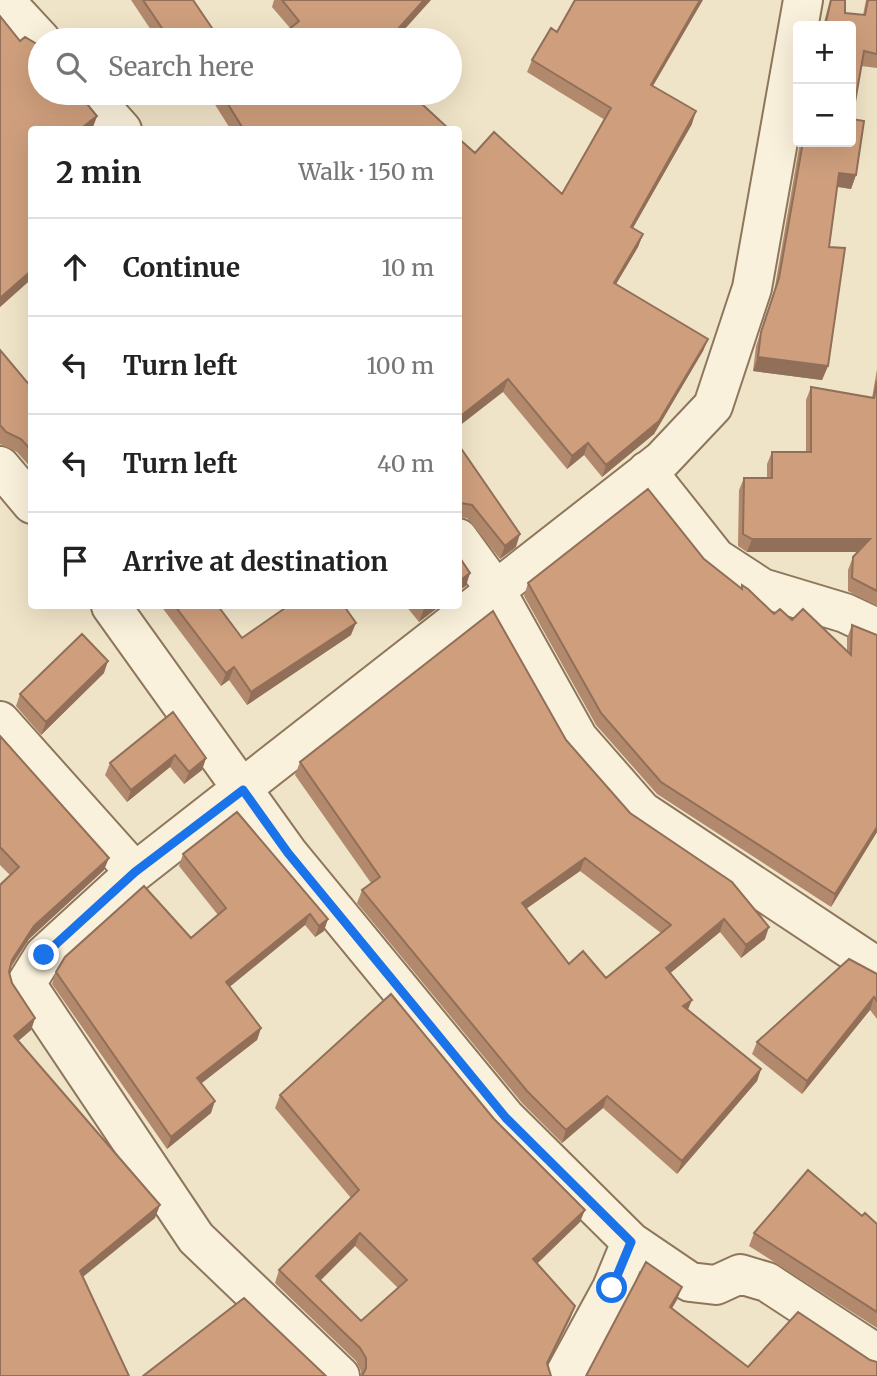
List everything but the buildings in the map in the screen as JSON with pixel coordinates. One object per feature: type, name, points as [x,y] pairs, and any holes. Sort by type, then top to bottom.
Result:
[{"type":"street","points":[[4,0],[30,28]]},
{"type":"street","points":[[340,1376],[196,1238],[26,984],[44,955],[135,872],[648,471],[713,406],[752,288],[803,0]]},
{"type":"street","points":[[100,105],[118,126]]},
{"type":"street","points":[[0,466],[28,499]]},
{"type":"street","points":[[648,471],[716,558],[762,588],[845,613],[877,628]]},
{"type":"street","points":[[462,543],[495,589],[578,738],[642,811],[877,967]]},
{"type":"street","points":[[113,609],[288,853],[506,1118],[631,1242],[690,1282],[716,1285],[740,1274],[767,1282],[877,1354]]},
{"type":"street","points":[[0,721],[135,872]]},
{"type":"street","points":[[564,1376],[612,1288],[631,1242]]},
{"type":"route","points":[[44,955],[135,872],[243,790],[288,853],[506,1118],[631,1242],[612,1288]]}]
